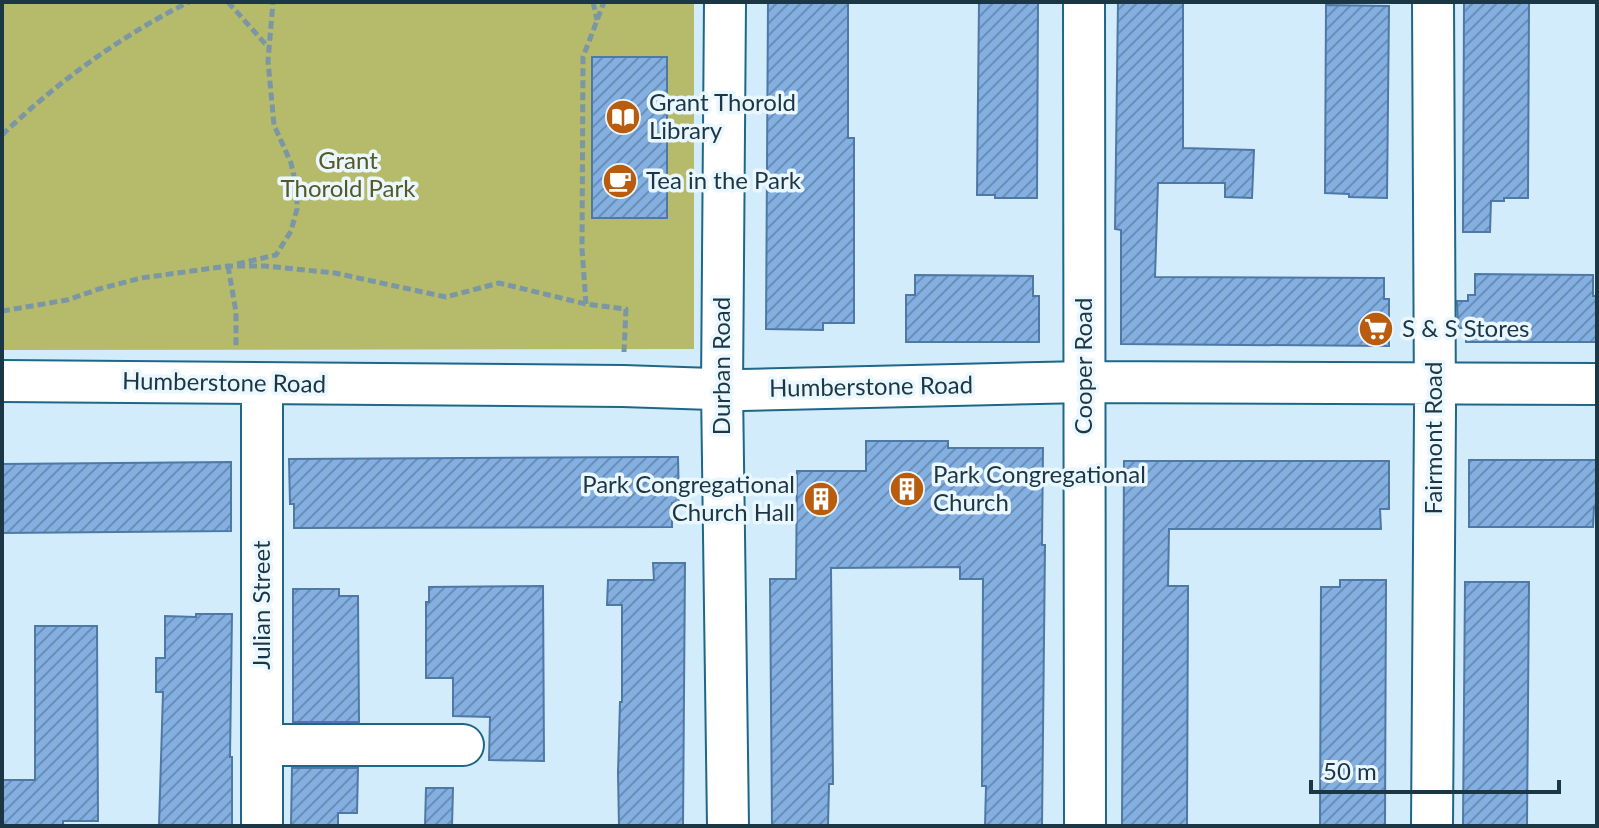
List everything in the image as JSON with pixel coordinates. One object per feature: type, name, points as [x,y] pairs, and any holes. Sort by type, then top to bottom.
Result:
[{"type":"street","name":"Durban Road","points":[[725,2],[722,389],[728,826]]},
{"type":"street","name":"Cooper Road","points":[[1084,2],[1085,826]]},
{"type":"street","name":"Fairmont Road","points":[[1432,826],[1435,385],[1433,2]]},
{"type":"street","name":"Humberstone Road","points":[[2,381],[722,389],[1085,382],[1597,384]]},
{"type":"street","name":"Julian Street","points":[[245,384],[262,745],[262,826]]},
{"type":"street","points":[[262,745],[463,745]]},
{"type":"path","points":[[2,135],[105,52],[189,2]]},
{"type":"path","points":[[228,2],[270,49]]},
{"type":"path","points":[[2,311],[67,300],[141,278],[228,266],[276,255],[291,231],[297,209],[297,190],[291,163],[274,125],[268,61],[273,2]]},
{"type":"path","points":[[593,2],[598,21]]},
{"type":"path","points":[[586,304],[582,249],[583,57],[604,2]]},
{"type":"path","points":[[228,266],[265,266],[335,273],[446,297],[499,283],[586,304],[626,309],[623,386]]},
{"type":"path","points":[[228,266],[236,312],[236,353],[245,384]]},
{"type":"green space","name":"Grant Thorold Park","points":[[2,2],[694,2],[694,349],[2,350]]},
{"type":"building","points":[[768,2],[848,2],[848,138],[854,138],[854,323],[823,323],[823,330],[766,329]]},
{"type":"building","points":[[979,2],[1038,2],[1037,198],[977,195]]},
{"type":"building","points":[[1118,2],[1183,2],[1183,148],[1254,150],[1252,198],[1225,197],[1225,183],[1158,183],[1155,277],[1384,278],[1384,299],[1389,299],[1389,346],[1121,344],[1121,230],[1115,229]]},
{"type":"building","points":[[1464,2],[1529,2],[1528,198],[1491,201],[1490,232],[1463,232]]},
{"type":"building","points":[[1326,5],[1389,6],[1387,198],[1325,193]]},
{"type":"building","points":[[592,57],[667,57],[667,218],[592,218]]},
{"type":"building","points":[[1475,274],[1593,275],[1593,296],[1597,296],[1597,342],[1466,342],[1466,328],[1458,328],[1457,301],[1468,301],[1468,295],[1475,295]]},
{"type":"building","points":[[915,275],[1033,276],[1033,296],[1039,296],[1039,342],[906,342],[906,295],[915,295]]},
{"type":"building","points":[[866,441],[948,441],[948,448],[1043,448],[1042,826],[985,826],[986,786],[982,786],[983,579],[960,579],[960,567],[831,568],[833,784],[829,784],[828,826],[772,826],[770,579],[796,579],[797,471],[866,471]]},
{"type":"building","points":[[678,457],[679,502],[672,503],[672,527],[294,528],[294,504],[290,504],[289,459]]},
{"type":"building","points":[[1469,460],[1597,460],[1597,507],[1594,507],[1593,527],[1469,527]]},
{"type":"building","points":[[1124,461],[1389,461],[1389,509],[1380,509],[1381,529],[1169,529],[1168,586],[1188,586],[1187,826],[1122,826]]},
{"type":"building","points":[[231,462],[231,531],[2,533],[2,464]]},
{"type":"building","points":[[653,563],[685,563],[683,826],[619,826],[622,605],[607,605],[608,580],[654,580]]},
{"type":"building","points":[[1340,580],[1386,580],[1385,826],[1320,826],[1321,587],[1340,587]]},
{"type":"building","points":[[1465,582],[1529,582],[1527,826],[1463,826]]},
{"type":"building","points":[[543,586],[544,761],[489,760],[490,717],[453,716],[453,678],[426,678],[426,602],[429,602],[429,587]]},
{"type":"building","points":[[293,589],[339,589],[339,596],[358,596],[359,722],[293,722]]},
{"type":"building","points":[[196,614],[232,614],[232,826],[159,826],[163,692],[156,692],[156,658],[165,658],[165,616],[196,617]]},
{"type":"building","points":[[35,626],[97,626],[98,821],[63,821],[63,826],[2,826],[2,780],[35,780]]},
{"type":"building","points":[[292,768],[358,768],[357,813],[338,813],[338,826],[291,826]]},
{"type":"building","points":[[426,788],[453,788],[452,826],[425,826]]},
{"type":"place","name":"Grant Thorold Library","points":[[623,117]]},
{"type":"place","name":"Tea in the Park","points":[[620,181]]},
{"type":"place","name":"S & S Stores","points":[[1376,329]]},
{"type":"place","name":"Park Congregational Church","points":[[907,489]]},
{"type":"place","name":"Park Congregational Church Hall","points":[[821,499]]}]
